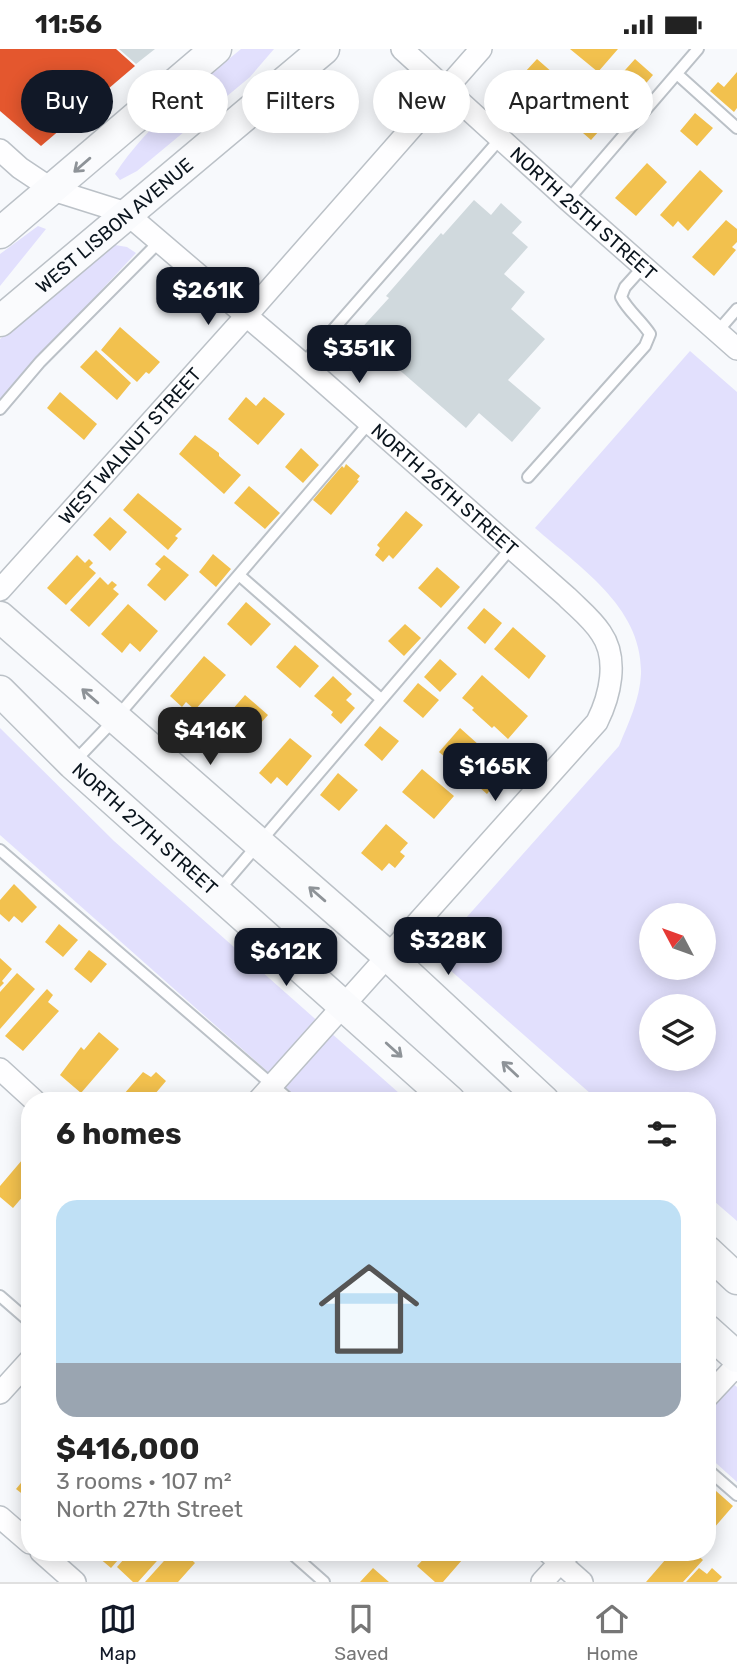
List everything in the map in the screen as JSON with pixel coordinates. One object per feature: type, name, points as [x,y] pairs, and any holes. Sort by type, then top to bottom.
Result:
[{"type":"main road","points":[[0,233],[216,49]]},
{"type":"main road","name":"WEST LISBON AVENUE","points":[[0,321],[324,49]]},
{"type":"main road","points":[[0,617],[387,955],[534,1092]]},
{"type":"main road","name":"NORTH 27TH STREET","points":[[0,691],[73,764],[440,1092]]},
{"type":"main road","points":[[716,1259],[737,1279]]},
{"type":"main road","points":[[716,1339],[737,1357]]},
{"type":"street","name":"NORTH 25TH STREET","points":[[401,49],[424,70]]},
{"type":"street","name":"WEST WALNUT STREET","points":[[462,70],[481,49]]},
{"type":"street","name":"NORTH 25TH STREET","points":[[470,112],[737,349]]},
{"type":"street","name":"WEST WALNUT STREET","points":[[0,590],[406,133]]},
{"type":"street","name":"NORTH 26TH STREET","points":[[0,150],[20,168],[53,190],[126,213],[512,547],[593,622],[603,635],[611,669],[609,691],[597,722],[387,955]]},
{"type":"street","points":[[266,1092],[387,955]]},
{"type":"street","points":[[0,1069],[26,1092]]},
{"type":"street","points":[[716,1387],[737,1364]]},
{"type":"street","points":[[0,1393],[21,1370]]},
{"type":"street","points":[[0,1517],[21,1535]]},
{"type":"street","points":[[50,1561],[64,1576]]},
{"type":"street","points":[[542,1582],[556,1561]]},
{"type":"street","points":[[563,1561],[582,1582]]},
{"type":"lane","points":[[568,201],[698,49]]},
{"type":"lane","points":[[677,74],[737,128]]},
{"type":"lane","points":[[303,364],[500,139]]},
{"type":"lane","points":[[0,409],[40,362],[160,241]]},
{"type":"lane","points":[[528,477],[645,346],[650,334],[626,307],[621,297],[643,267]]},
{"type":"lane","points":[[718,332],[737,309]]},
{"type":"lane","points":[[73,764],[116,718],[369,423]]},
{"type":"lane","points":[[217,892],[512,547]]},
{"type":"lane","points":[[239,575],[381,699]]},
{"type":"lane","points":[[0,850],[264,1092]]},
{"type":"lane","points":[[0,1296],[21,1314]]},
{"type":"lane","points":[[716,1477],[737,1495]]},
{"type":"lane","points":[[300,1561],[324,1582]]},
{"type":"shaded area","points":[[241,49],[274,49],[256,70],[242,70],[242,84],[228,95],[228,70],[216,70]]},
{"type":"shaded area","points":[[148,133],[183,133],[137,171],[120,180],[115,174]]},
{"type":"shaded area","points":[[38,226],[46,229],[0,286],[0,254]]},
{"type":"shaded area","points":[[115,245],[127,247],[136,253],[37,359],[0,403],[0,339],[98,255]]},
{"type":"shaded area","points":[[690,351],[737,392],[737,1221],[716,1203],[716,1092],[589,1092],[433,955],[619,746],[638,693],[641,674],[639,650],[631,628],[605,590],[535,528]]},
{"type":"shaded area","points":[[0,728],[114,841],[398,1092],[291,1092],[0,835]]},
{"type":"shaded area","points":[[716,1369],[737,1387],[737,1482],[716,1463]]},
{"type":"building: Homes","points":[[570,49],[618,49],[600,70],[596,70]]},
{"type":"building: Homes","points":[[537,59],[550,70],[527,70]]},
{"type":"building: Homes","points":[[635,59],[647,70],[625,70]]},
{"type":"building: Homes","points":[[737,72],[737,108],[734,112],[710,91],[718,82],[724,87]]},
{"type":"building: Homes","points":[[695,113],[713,128],[697,146],[680,131]]},
{"type":"building: Homes","points":[[583,133],[597,133],[591,140]]},
{"type":"building: Homes","points":[[647,163],[667,182],[636,216],[615,198]]},
{"type":"building: Homes","points":[[700,170],[723,191],[688,231],[678,221],[673,227],[660,215]]},
{"type":"building: Homes","points":[[726,220],[737,229],[737,242],[732,247],[736,250],[714,276],[692,257]]},
{"type":"building: Homes","points":[[120,327],[160,362],[137,382],[101,350]]},
{"type":"building: Homes","points":[[96,350],[131,383],[117,400],[80,367]]},
{"type":"building: Homes","points":[[60,392],[97,424],[84,440],[47,408]]},
{"type":"building: Homes","points":[[246,397],[256,406],[264,397],[285,414],[258,445],[228,419]]},
{"type":"building: Homes","points":[[195,435],[219,453],[219,456],[241,475],[224,494],[179,454]]},
{"type":"building: Homes","points":[[301,448],[319,465],[303,483],[285,467]]},
{"type":"building: Homes","points":[[346,464],[360,476],[357,480],[359,481],[331,515],[313,500]]},
{"type":"building: Homes","points":[[249,486],[280,513],[265,529],[234,503]]},
{"type":"building: Homes","points":[[138,493],[182,529],[168,550],[123,510]]},
{"type":"building: Homes","points":[[406,511],[423,525],[393,559],[389,555],[383,562],[375,555],[380,548],[377,545]]},
{"type":"building: Homes","points":[[110,517],[127,532],[110,551],[93,535]]},
{"type":"building: Homes","points":[[213,554],[231,569],[216,587],[199,572]]},
{"type":"building: Homes","points":[[77,555],[85,563],[89,559],[93,563],[89,567],[96,573],[66,605],[47,588]]},
{"type":"building: Homes","points":[[164,555],[189,575],[165,601],[147,585],[161,569],[155,564]]},
{"type":"building: Homes","points":[[437,567],[460,587],[441,608],[418,588]]},
{"type":"building: Homes","points":[[100,577],[108,585],[112,581],[117,585],[113,589],[119,594],[89,627],[70,610]]},
{"type":"building: Homes","points":[[246,602],[271,624],[251,646],[227,624]]},
{"type":"building: Homes","points":[[128,604],[158,631],[140,652],[130,643],[122,653],[101,634]]},
{"type":"building: Homes","points":[[484,608],[502,623],[485,644],[467,628]]},
{"type":"building: Homes","points":[[405,624],[421,638],[404,656],[388,641]]},
{"type":"building: Homes","points":[[513,627],[546,656],[529,679],[494,649]]},
{"type":"building: Homes","points":[[295,645],[319,666],[300,688],[276,667]]},
{"type":"building: Homes","points":[[204,656],[226,675],[195,710],[186,702],[182,707],[170,696]]},
{"type":"building: Homes","points":[[440,659],[457,674],[440,692],[424,677]]},
{"type":"building: Homes","points":[[482,675],[528,716],[508,739],[494,726],[492,728],[462,698]]},
{"type":"building: Homes","points":[[333,676],[352,694],[346,700],[355,708],[341,724],[331,715],[333,712],[314,696]]},
{"type":"building: Homes","points":[[418,683],[439,700],[423,718],[403,701]]},
{"type":"building: Homes","points":[[245,695],[268,715],[236,751],[224,741],[228,735],[218,726]]},
{"type":"building: Homes","points":[[380,726],[399,741],[382,761],[364,745]]},
{"type":"building: Homes","points":[[460,728],[498,762],[496,764],[501,768],[493,778],[497,781],[487,794],[439,752]]},
{"type":"building: Homes","points":[[290,738],[312,756],[287,786],[277,777],[271,784],[259,773]]},
{"type":"building: Homes","points":[[422,769],[454,796],[434,819],[402,792]]},
{"type":"building: Homes","points":[[338,773],[358,790],[339,811],[320,795]]},
{"type":"building: Homes","points":[[386,824],[408,843],[400,852],[405,856],[395,868],[389,863],[382,871],[361,853]]},
{"type":"building: Homes","points":[[14,884],[37,907],[22,923],[14,916],[9,922],[0,914],[0,900]]},
{"type":"building: Homes","points":[[59,924],[78,940],[63,957],[45,942]]},
{"type":"building: Homes","points":[[89,950],[107,964],[91,983],[74,969]]},
{"type":"building: Homes","points":[[0,958],[12,969],[0,987]]},
{"type":"building: Homes","points":[[17,973],[35,989],[0,1029],[0,992]]},
{"type":"building: Homes","points":[[47,989],[53,995],[48,1002],[59,1011],[23,1051],[5,1036]]},
{"type":"building: Homes","points":[[99,1032],[119,1049],[80,1092],[60,1075],[81,1047],[84,1050]]},
{"type":"building: Homes","points":[[143,1072],[151,1077],[156,1072],[166,1081],[157,1092],[126,1092]]},
{"type":"building: Homes","points":[[21,1161],[21,1199],[13,1208],[0,1197],[0,1186]]},
{"type":"building: Homes","points":[[716,1491],[733,1506],[716,1526]]},
{"type":"building: Homes","points":[[103,1561],[117,1561],[111,1568]]},
{"type":"building: Homes","points":[[122,1561],[157,1561],[138,1582],[133,1582],[117,1567]]},
{"type":"building: Homes","points":[[164,1561],[195,1563],[178,1582],[145,1582]]},
{"type":"building: Homes","points":[[422,1561],[461,1561],[443,1582],[435,1582],[417,1566]]},
{"type":"building: Homes","points":[[664,1561],[702,1561],[683,1582],[646,1582]]},
{"type":"building: Homes","points":[[373,1568],[389,1582],[360,1582]]},
{"type":"building: Homes","points":[[699,1568],[707,1574],[712,1568],[722,1577],[717,1582],[686,1582]]},
{"type":"building: Shops","points":[[0,49],[116,49],[135,66],[127,70],[113,85],[113,70],[21,70],[21,129],[0,111]]},
{"type":"building: Shops","points":[[26,133],[56,133],[41,146]]},
{"type":"building: Other","points":[[119,49],[155,49],[136,64]]},
{"type":"building: Other","points":[[474,200],[491,215],[501,203],[522,222],[512,233],[528,247],[504,274],[525,292],[511,309],[545,339],[508,380],[541,408],[512,442],[479,413],[466,428],[357,333],[441,233],[443,235]]}]
